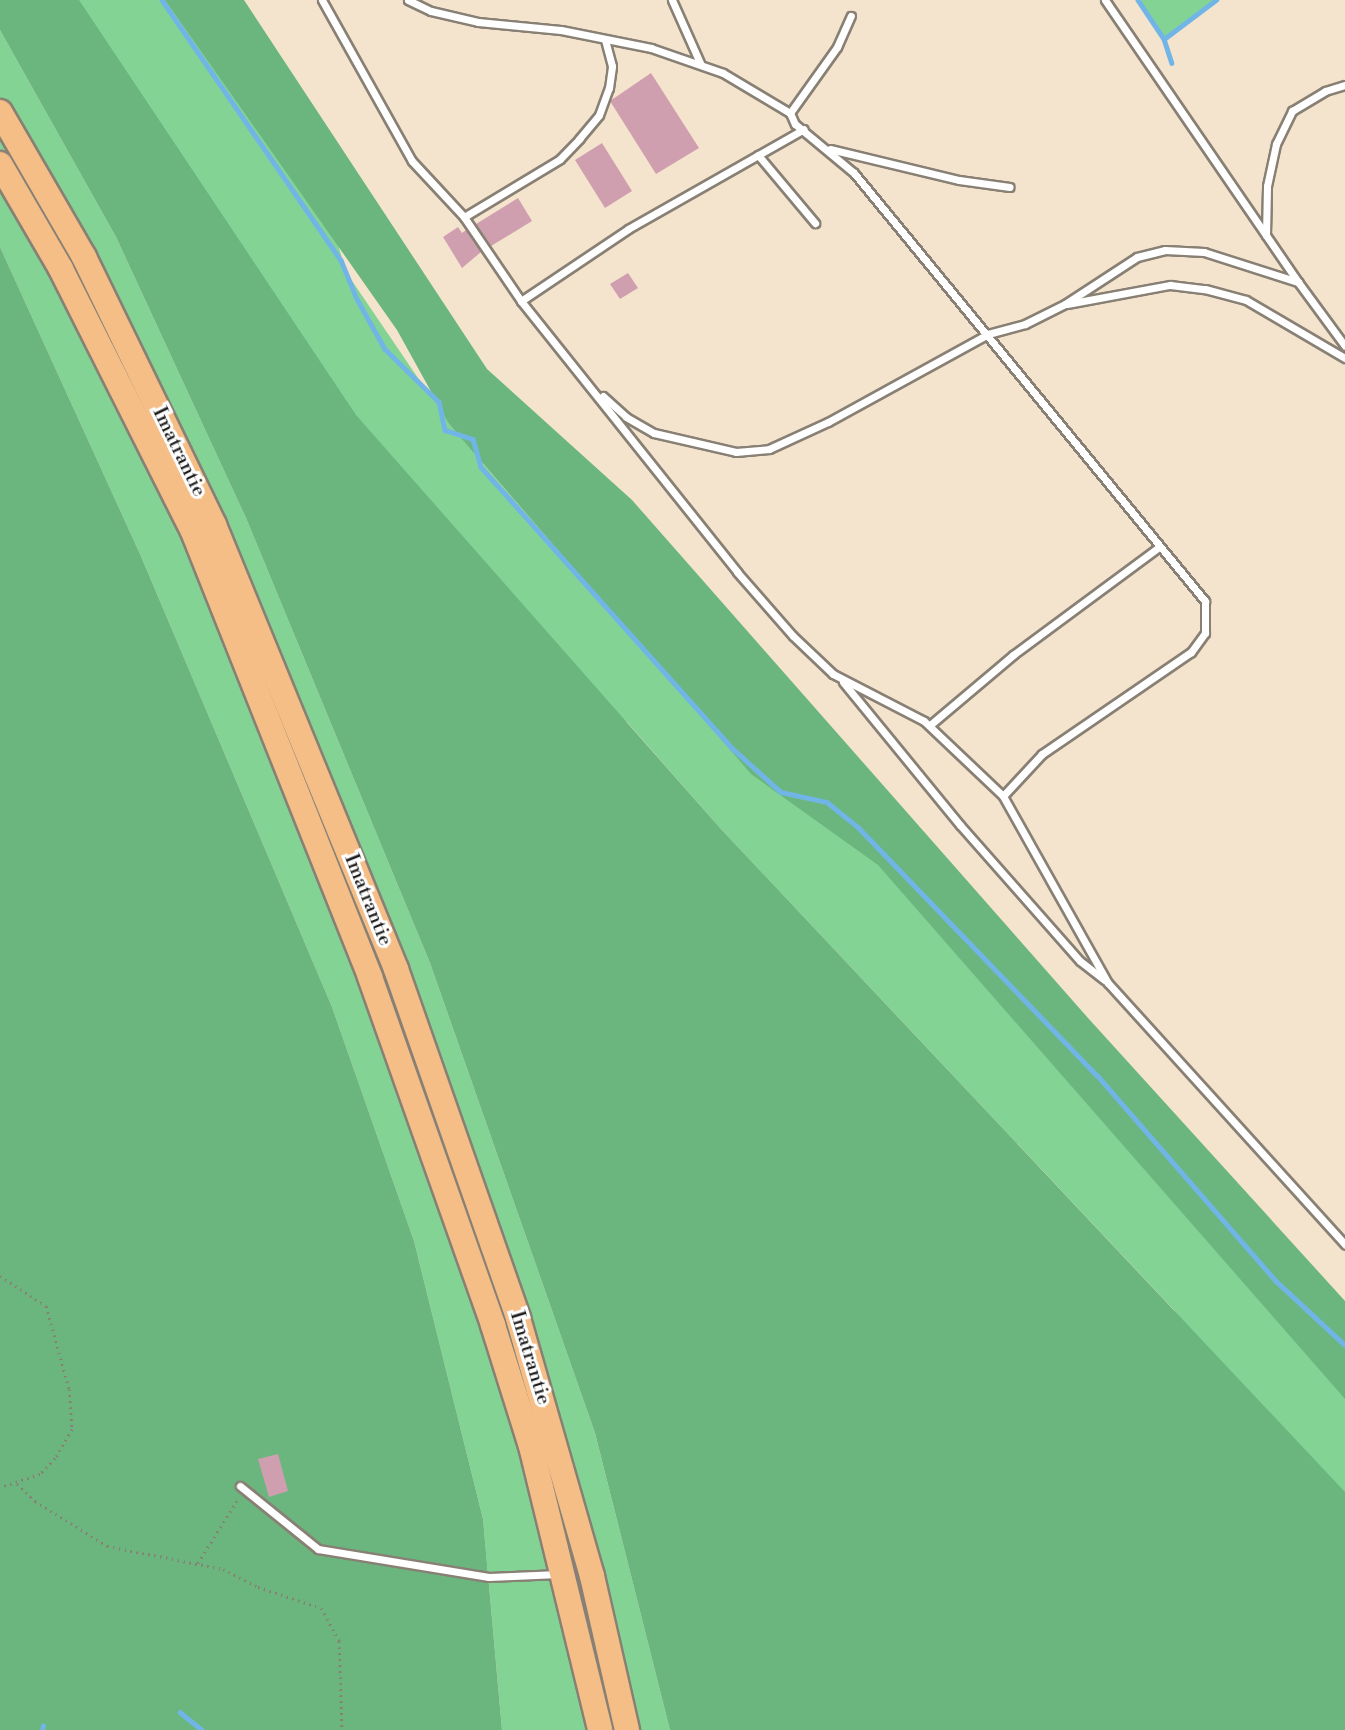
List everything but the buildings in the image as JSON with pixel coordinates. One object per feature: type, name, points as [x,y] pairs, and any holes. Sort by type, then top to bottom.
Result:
[{"type":"highway","name":"Imatrantie","points":[[0,112],[84,257],[214,525],[396,969],[518,1318],[591,1575],[627,1730]]},
{"type":"highway","name":"Imatrantie","points":[[0,164],[61,269],[194,534],[370,977],[493,1324],[531,1446],[564,1573],[600,1730]]},
{"type":"lane","points":[[322,0],[412,161],[464,217],[521,301],[590,384],[737,572],[793,636],[840,679],[945,807],[1080,962],[1108,983],[1345,1244]]},
{"type":"lane","points":[[408,0],[431,11],[478,22],[561,30],[700,63],[790,113],[795,124],[804,129],[854,173],[1205,601],[1205,633],[1191,652],[1042,754],[1003,796]]},
{"type":"lane","points":[[672,0],[700,63]]},
{"type":"lane","points":[[1106,0],[1266,236],[1345,346]]},
{"type":"lane","points":[[790,113],[837,47],[851,16]]},
{"type":"lane","points":[[464,217],[552,164],[579,139],[598,115],[609,88],[612,66],[605,39]]},
{"type":"lane","points":[[1266,236],[1267,186],[1276,144],[1292,111],[1325,92],[1345,86]]},
{"type":"lane","points":[[521,301],[628,229],[804,129]]},
{"type":"lane","points":[[827,149],[959,180],[1010,187]]},
{"type":"lane","points":[[758,156],[815,222]]},
{"type":"lane","points":[[590,384],[626,417],[654,433],[736,452],[769,448],[828,422],[988,334],[1025,324],[1065,304],[1119,267],[1165,250],[1204,252],[1298,282]]},
{"type":"lane","points":[[1065,304],[1170,285],[1205,289],[1246,300],[1345,358]]},
{"type":"lane","points":[[930,725],[1013,655],[1159,547]]},
{"type":"lane","points":[[840,679],[930,725],[1003,796],[1108,983]]},
{"type":"lane","points":[[240,1486],[318,1549],[489,1577],[564,1573]]},
{"type":"path","points":[[0,1276],[46,1306],[69,1389],[72,1429],[55,1458],[39,1474],[17,1484],[0,1487]]},
{"type":"path","points":[[17,1484],[35,1500],[107,1546],[223,1569],[258,1587],[321,1608],[339,1641],[342,1730]]},
{"type":"path","points":[[198,1563],[238,1505]]},
{"type":"green space","points":[[0,0],[79,0],[356,415],[720,828],[1345,1492],[1345,1730],[670,1730],[595,1433],[430,963],[246,518],[116,237],[0,30]]},
{"type":"green space","points":[[54,0],[205,0],[329,213],[346,272],[418,378],[439,402],[449,424],[460,437],[473,439],[478,458],[637,642],[827,802],[1345,1345],[1345,1613],[1174,1310],[720,828],[627,722],[544,682]]},
{"type":"green space","points":[[165,0],[244,0],[487,369],[632,500],[1088,1018],[1345,1301],[1345,1399],[878,865],[751,774],[449,424],[397,330]]},
{"type":"green space","points":[[1138,0],[1216,0],[1164,39]]},
{"type":"green space","points":[[0,30],[116,237],[246,518],[430,963],[595,1433],[670,1730],[502,1730],[483,1519],[414,1241],[332,1007],[140,554],[0,247]]},
{"type":"green space","points":[[0,247],[140,554],[332,1007],[414,1241],[483,1519],[502,1730],[0,1730]]},
{"type":"waterway","points":[[162,0],[341,260],[357,299],[385,349],[439,402],[445,430],[473,439],[481,467],[732,748],[781,792],[827,802],[858,827],[1097,1075],[1275,1280],[1345,1345]]},
{"type":"waterway","points":[[1138,0],[1164,39],[1172,63]]},
{"type":"waterway","points":[[1164,39],[1216,0]]},
{"type":"waterway","points":[[180,1712],[202,1730]]},
{"type":"waterway","points":[[42,1730],[43,1726]]}]
